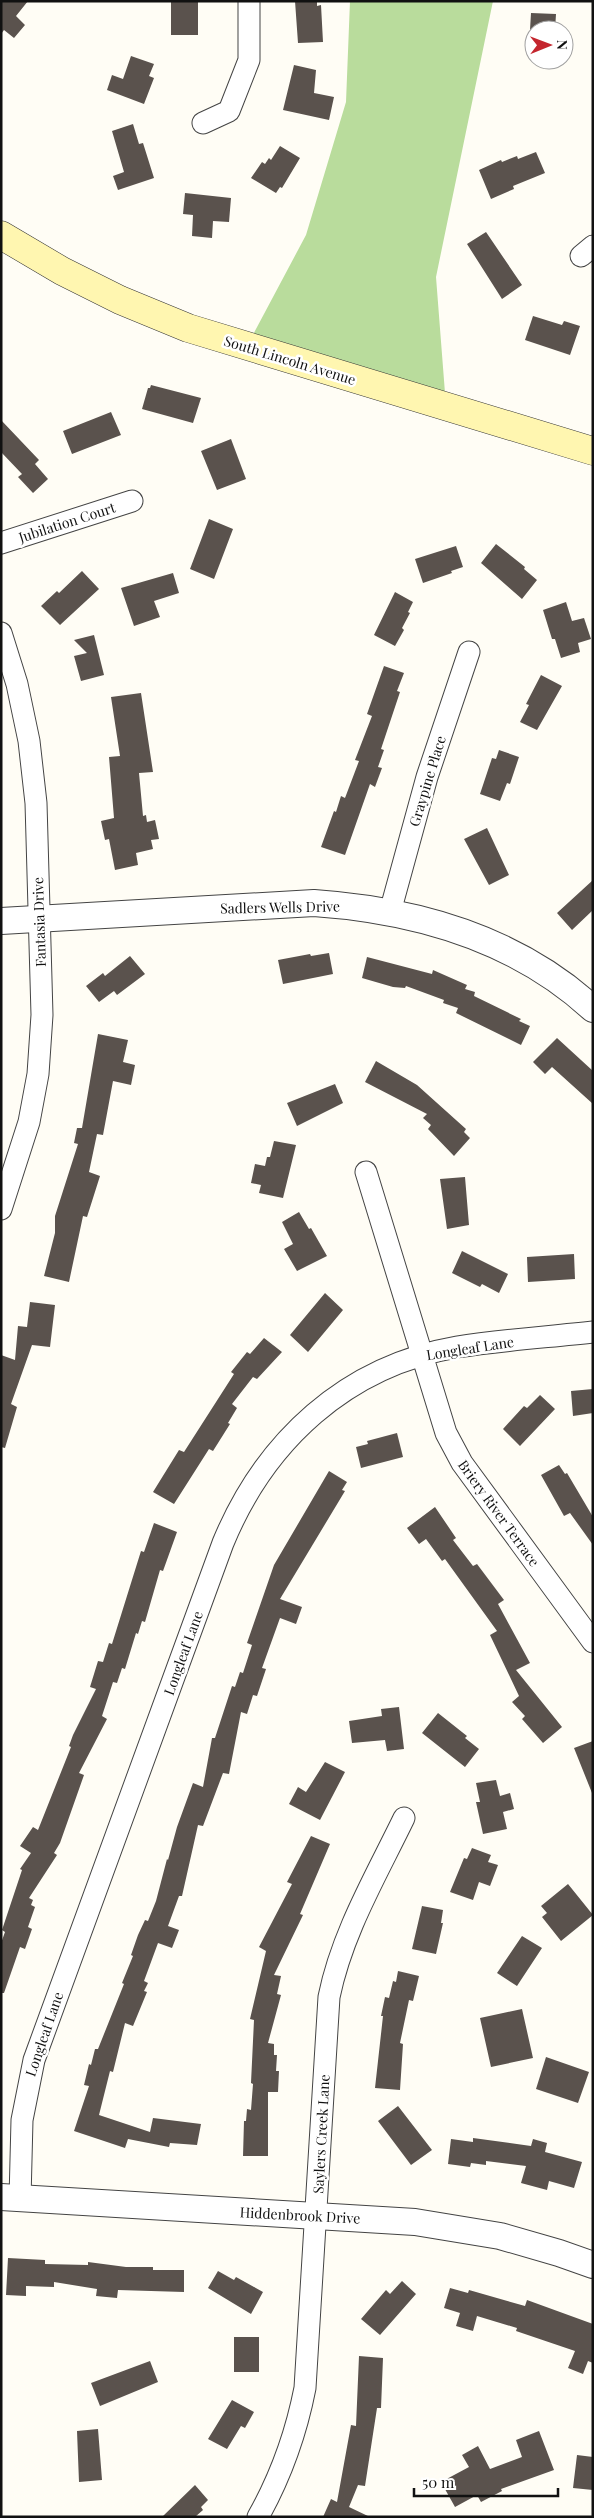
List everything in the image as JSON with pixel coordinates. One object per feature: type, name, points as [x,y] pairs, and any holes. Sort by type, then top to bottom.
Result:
[{"type":"main road","name":"South Lincoln Avenue","points":[[1,235],[62,271],[120,300],[188,328],[593,451]]},
{"type":"street","points":[[203,123],[230,111],[249,60],[249,1]]},
{"type":"street","name":"Jubilation Court","points":[[1,543],[132,501]]},
{"type":"street","name":"Fantasia Drive","points":[[1,633],[17,684],[29,741],[36,804],[42,1015],[38,1074],[29,1122],[1,1209]]},
{"type":"street","name":"Graypine Place","points":[[390,912],[427,777],[469,652]]},
{"type":"street","name":"Sadlers Wells Drive","points":[[1,921],[314,903],[357,906],[390,912],[465,932],[507,951],[590,1000]]},
{"type":"street","name":"Briery River Terrace","points":[[366,1172],[444,1426],[462,1463],[593,1642]]},
{"type":"street","name":"Longleaf Lane","points":[[10,2198],[22,2120],[34,2060],[233,1519],[249,1488],[270,1458],[294,1431],[321,1407],[352,1386],[388,1368],[422,1355],[456,1347],[593,1332]]},
{"type":"street","name":"Saylers Creek Lane","points":[[258,2517],[286,2460],[297,2426],[305,2388],[329,1997],[335,1966],[344,1941],[404,1818]]},
{"type":"street","name":"Hiddenbrook Drive","points":[[10,2198],[415,2222],[465,2229],[559,2253],[593,2265]]},
{"type":"green space","points":[[350,1],[493,1],[436,277],[446,406],[247,346],[306,235],[346,102]]},
{"type":"building","points":[[1,1],[28,1],[16,16],[25,25],[14,38],[4,30],[1,34]]},
{"type":"building","points":[[171,1],[198,1],[198,35],[171,35]]},
{"type":"building","points":[[295,1],[317,1],[317,6],[321,5],[323,42],[298,43]]},
{"type":"building","points":[[531,13],[556,14],[556,20],[531,20]]},
{"type":"building","points":[[131,56],[154,64],[149,76],[154,78],[144,104],[107,90],[112,75],[123,79]]},
{"type":"building","points":[[294,65],[316,70],[314,93],[334,97],[329,120],[283,110]]},
{"type":"building","points":[[133,124],[139,144],[143,143],[154,178],[118,190],[113,176],[124,172],[112,131]]},
{"type":"building","points":[[280,146],[300,158],[282,188],[280,187],[276,193],[251,178],[262,162],[265,164],[269,158],[271,160]]},
{"type":"building","points":[[536,152],[545,173],[513,186],[514,189],[491,199],[479,170],[501,160],[502,162],[517,156],[518,159]]},
{"type":"building","points":[[185,193],[231,198],[229,222],[213,221],[212,238],[192,236],[193,215],[183,214]]},
{"type":"building","points":[[486,232],[522,285],[502,299],[467,244]]},
{"type":"building","points":[[533,316],[562,325],[564,321],[580,326],[570,355],[525,340]]},
{"type":"building","points":[[151,385],[201,398],[193,423],[142,409],[148,388]]},
{"type":"building","points":[[111,412],[121,435],[72,454],[63,431]]},
{"type":"building","points":[[1,420],[39,460],[35,464],[48,479],[33,493],[18,477],[22,474],[1,452]]},
{"type":"building","points":[[231,439],[246,479],[217,490],[201,451]]},
{"type":"building","points":[[209,519],[233,529],[214,579],[190,569]]},
{"type":"building","points":[[496,544],[525,567],[524,569],[537,580],[522,599],[481,563]]},
{"type":"building","points":[[456,546],[463,567],[423,583],[415,559]]},
{"type":"building","points":[[82,571],[99,589],[60,625],[41,606],[57,591],[59,593]]},
{"type":"building","points":[[173,573],[179,593],[154,601],[160,617],[134,626],[121,588]]},
{"type":"building","points":[[395,592],[413,602],[408,612],[410,613],[402,628],[404,630],[395,646],[374,635]]},
{"type":"building","points":[[566,602],[572,621],[584,618],[591,639],[578,643],[580,652],[561,658],[555,639],[552,639],[543,610]]},
{"type":"building","points":[[94,635],[104,675],[81,681],[74,656],[87,653],[74,640]]},
{"type":"building","points":[[384,666],[404,673],[397,691],[400,692],[381,749],[384,750],[378,767],[382,768],[375,787],[370,784],[345,855],[321,847],[334,811],[336,812],[341,796],[345,798],[359,761],[355,760],[372,716],[367,714]]},
{"type":"building","points":[[541,675],[562,686],[537,730],[520,722],[529,705],[526,704]]},
{"type":"building","points":[[141,693],[153,772],[139,773],[143,816],[146,815],[147,822],[155,820],[159,839],[151,840],[153,849],[136,853],[138,865],[115,870],[109,839],[105,840],[101,821],[114,818],[109,757],[120,756],[111,697]]},
{"type":"building","points":[[499,750],[519,757],[510,784],[507,783],[500,801],[480,794],[492,758],[496,759]]},
{"type":"building","points":[[487,828],[509,875],[489,885],[464,839]]},
{"type":"building","points":[[593,880],[593,910],[572,930],[557,913]]},
{"type":"building","points":[[329,953],[333,974],[283,984],[278,960],[310,954],[311,956]]},
{"type":"building","points":[[130,956],[145,974],[117,995],[114,991],[99,1002],[86,986],[103,973],[105,976]]},
{"type":"building","points":[[367,957],[432,974],[433,970],[467,985],[465,989],[475,992],[474,996],[521,1019],[519,1021],[530,1026],[521,1045],[456,1013],[458,1008],[443,1003],[444,1000],[406,986],[405,988],[393,987],[362,978]]},
{"type":"building","points":[[98,1034],[128,1040],[123,1062],[135,1065],[131,1085],[113,1081],[103,1135],[97,1134],[89,1172],[100,1176],[87,1217],[83,1216],[69,1282],[44,1276],[55,1233],[55,1216],[78,1144],[74,1143],[77,1128],[82,1128]]},
{"type":"building","points":[[557,1038],[593,1071],[593,1104],[552,1067],[545,1074],[533,1062]]},
{"type":"building","points":[[376,1061],[417,1085],[466,1129],[464,1132],[470,1138],[454,1156],[428,1129],[431,1125],[423,1118],[427,1114],[365,1082]]},
{"type":"building","points":[[335,1084],[343,1103],[297,1126],[287,1103]]},
{"type":"building","points":[[274,1141],[296,1145],[283,1198],[259,1193],[261,1185],[251,1183],[255,1164],[265,1166],[267,1157],[270,1157]]},
{"type":"building","points":[[465,1177],[469,1225],[447,1229],[440,1179]]},
{"type":"building","points":[[299,1212],[309,1229],[311,1228],[327,1256],[297,1271],[284,1249],[293,1244],[282,1222]]},
{"type":"building","points":[[462,1251],[508,1274],[499,1293],[482,1284],[480,1287],[452,1273]]},
{"type":"building","points":[[574,1254],[575,1279],[528,1282],[527,1257]]},
{"type":"building","points":[[325,1293],[343,1310],[308,1352],[290,1335]]},
{"type":"building","points":[[30,1302],[55,1305],[50,1347],[32,1345],[11,1404],[17,1407],[5,1448],[1,1447],[1,1355],[15,1360],[18,1326],[27,1327]]},
{"type":"building","points":[[264,1338],[282,1352],[257,1379],[253,1377],[232,1404],[237,1408],[228,1423],[230,1424],[213,1451],[209,1449],[174,1504],[153,1492],[179,1450],[184,1452],[234,1374],[231,1372],[247,1352],[250,1354]]},
{"type":"building","points":[[593,1389],[593,1413],[573,1416],[571,1391]]},
{"type":"building","points":[[540,1395],[555,1409],[520,1446],[503,1429],[524,1406],[527,1408]]},
{"type":"building","points":[[397,1433],[403,1457],[361,1468],[356,1447],[368,1444],[367,1441]]},
{"type":"building","points":[[559,1465],[565,1474],[567,1473],[593,1517],[593,1545],[570,1513],[564,1516],[541,1475]]},
{"type":"building","points":[[329,1471],[347,1482],[342,1490],[345,1491],[280,1599],[302,1607],[296,1624],[280,1618],[262,1668],[266,1669],[257,1696],[253,1695],[247,1714],[241,1712],[229,1774],[223,1773],[203,1826],[198,1825],[182,1896],[179,1896],[168,1926],[179,1930],[172,1948],[158,1943],[144,1981],[148,1983],[144,1991],[147,1992],[133,2026],[125,2023],[113,2072],[110,2071],[99,2115],[150,2132],[153,2118],[201,2124],[197,2145],[170,2143],[169,2147],[128,2139],[125,2148],[74,2131],[89,2086],[84,2085],[89,2064],[91,2065],[95,2049],[98,2049],[124,1984],[122,1983],[133,1956],[131,1955],[138,1935],[145,1920],[148,1921],[156,1901],[177,1827],[193,1783],[203,1787],[212,1738],[215,1738],[232,1686],[235,1687],[240,1672],[243,1673],[252,1645],[247,1643],[274,1565]]},
{"type":"building","points":[[435,1507],[456,1538],[453,1540],[473,1566],[477,1564],[504,1600],[498,1604],[530,1663],[516,1670],[562,1727],[543,1743],[522,1719],[525,1716],[512,1702],[519,1696],[490,1635],[497,1631],[445,1559],[442,1561],[426,1539],[419,1544],[407,1528]]},
{"type":"building","points":[[154,1523],[177,1532],[163,1571],[160,1570],[145,1622],[142,1621],[138,1634],[136,1633],[125,1669],[122,1668],[117,1683],[113,1682],[102,1716],[107,1719],[79,1773],[84,1775],[60,1843],[54,1853],[57,1855],[29,1898],[33,1900],[31,1905],[35,1907],[28,1927],[32,1929],[25,1949],[20,1947],[4,1993],[1,1993],[1,1943],[5,1932],[2,1930],[22,1870],[20,1869],[31,1853],[20,1846],[33,1827],[38,1830],[71,1747],[69,1746],[73,1735],[96,1689],[90,1687],[98,1661],[103,1662],[109,1643],[112,1644],[141,1551],[144,1552]]},
{"type":"building","points":[[399,1707],[404,1749],[387,1751],[385,1740],[352,1743],[349,1721],[382,1716],[381,1709]]},
{"type":"building","points":[[438,1713],[467,1736],[465,1738],[479,1749],[465,1767],[422,1733]]},
{"type":"building","points":[[593,1741],[593,1792],[592,1793],[574,1748]]},
{"type":"building","points":[[325,1762],[345,1772],[320,1820],[289,1804],[298,1787],[306,1792]]},
{"type":"building","points":[[496,1780],[500,1796],[510,1793],[514,1809],[503,1812],[507,1829],[483,1834],[476,1802],[480,1802],[476,1783]]},
{"type":"building","points":[[311,1836],[330,1844],[300,1914],[303,1915],[274,1975],[281,1976],[277,1994],[281,1995],[268,2043],[274,2044],[274,2055],[277,2055],[276,2071],[279,2071],[278,2092],[268,2092],[268,2156],[243,2156],[244,2121],[246,2121],[247,2109],[251,2110],[253,2084],[251,2083],[254,2020],[250,2019],[266,1951],[259,1947],[292,1884],[287,1882]]},
{"type":"building","points":[[472,1848],[491,1855],[488,1862],[498,1865],[490,1886],[479,1882],[473,1900],[450,1892],[464,1858],[467,1859]]},
{"type":"building","points":[[568,1884],[593,1915],[561,1941],[542,1917],[547,1913],[541,1906]]},
{"type":"building","points":[[422,1906],[443,1910],[441,1923],[443,1923],[436,1954],[412,1949]]},
{"type":"building","points":[[522,1936],[542,1948],[517,1986],[497,1973]]},
{"type":"building","points":[[398,1971],[419,1976],[413,2001],[409,2000],[400,2043],[403,2044],[400,2090],[375,2088],[383,2016],[381,2016],[385,1997],[389,1998],[393,1981],[396,1982]]},
{"type":"building","points":[[522,2009],[533,2058],[491,2067],[480,2018]]},
{"type":"building","points":[[546,2057],[589,2072],[578,2103],[536,2089]]},
{"type":"building","points":[[398,2106],[432,2150],[411,2165],[378,2121]]},
{"type":"building","points":[[473,2138],[531,2146],[533,2139],[547,2143],[545,2152],[582,2162],[574,2188],[549,2181],[547,2190],[521,2183],[526,2166],[486,2161],[486,2165],[471,2163],[470,2167],[448,2164],[451,2139],[473,2142]]},
{"type":"building","points":[[8,2258],[45,2260],[45,2264],[88,2265],[88,2262],[126,2267],[153,2267],[153,2270],[184,2270],[184,2292],[118,2290],[117,2298],[96,2296],[97,2289],[54,2282],[54,2287],[26,2286],[26,2296],[6,2295]]},
{"type":"building","points":[[218,2271],[234,2280],[236,2277],[263,2292],[251,2314],[208,2288]]},
{"type":"building","points":[[402,2281],[416,2294],[380,2335],[361,2319],[386,2290],[390,2294]]},
{"type":"building","points":[[450,2288],[468,2293],[469,2290],[525,2306],[527,2300],[593,2324],[593,2363],[588,2361],[583,2374],[568,2368],[575,2351],[516,2331],[517,2328],[477,2316],[473,2331],[456,2326],[460,2313],[444,2308]]},
{"type":"building","points":[[234,2337],[259,2337],[259,2372],[234,2372]]},
{"type":"building","points":[[359,2356],[383,2358],[381,2408],[377,2408],[365,2486],[358,2485],[349,2507],[370,2517],[323,2517],[331,2499],[337,2502],[351,2425],[356,2426]]},
{"type":"building","points":[[150,2361],[158,2382],[100,2406],[91,2383]]},
{"type":"building","points":[[232,2400],[254,2412],[245,2428],[241,2426],[227,2449],[208,2439]]},
{"type":"building","points":[[98,2429],[102,2480],[79,2482],[77,2431]]},
{"type":"building","points":[[539,2431],[554,2470],[501,2489],[502,2491],[481,2502],[477,2495],[455,2507],[441,2482],[469,2467],[462,2455],[478,2446],[490,2469],[522,2457],[516,2440]]},
{"type":"building","points":[[577,2455],[593,2457],[593,2490],[573,2488]]},
{"type":"building","points":[[195,2485],[208,2500],[201,2507],[203,2510],[195,2517],[162,2517]]}]
